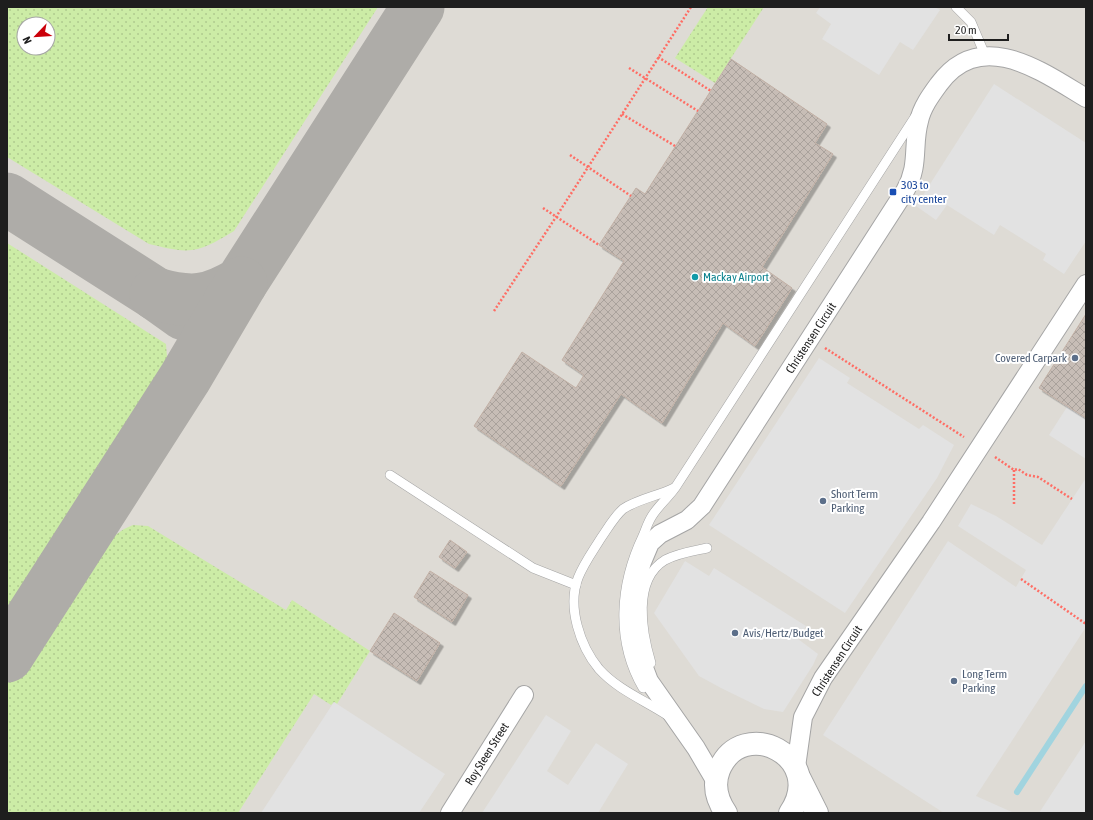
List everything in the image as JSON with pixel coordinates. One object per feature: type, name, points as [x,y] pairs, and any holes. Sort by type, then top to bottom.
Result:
[{"type":"street","name":"Christensen Circuit","points":[[716,784],[696,748],[649,681],[637,645],[633,606],[646,550],[653,539],[687,520],[702,506],[910,183],[916,159],[918,121],[931,94],[947,73],[970,58],[985,55],[1003,56],[1026,65],[1086,98]]},
{"type":"street","name":"Christensen Circuit","points":[[798,773],[801,724],[823,678],[932,522],[979,447],[1086,284]]},
{"type":"street","name":"Roy Steen Street","points":[[450,813],[524,695]]},
{"type":"street","points":[[711,813],[718,774],[725,759],[738,748],[754,744],[771,746],[786,754],[798,773],[817,813]]},
{"type":"street","points":[[790,813],[800,794],[798,773]]},
{"type":"street","points":[[716,784],[721,805],[726,813]]},
{"type":"lane","points":[[956,7],[971,22],[979,37],[985,55]]},
{"type":"lane","points":[[677,721],[652,699],[640,681],[631,658],[623,620],[626,581],[636,551],[652,515],[675,488],[931,94]]},
{"type":"lane","points":[[390,475],[533,568],[576,584]]},
{"type":"lane","points":[[675,488],[633,504],[620,512],[587,560],[576,584],[575,600],[577,626],[584,645],[595,663],[619,687],[677,721]]},
{"type":"lane","points":[[677,721],[659,686],[649,656],[642,616],[644,595],[654,570],[664,561],[677,555],[707,548]]},
{"type":"path","points":[[494,311],[690,7]]},
{"type":"path","points":[[658,57],[711,91]]},
{"type":"path","points":[[629,68],[698,111]]},
{"type":"path","points":[[622,114],[675,146]]},
{"type":"path","points":[[570,156],[631,196]]},
{"type":"path","points":[[543,208],[599,245]]},
{"type":"path","points":[[811,338],[1014,470],[1018,469],[1028,475],[1036,476],[1072,499]]},
{"type":"path","points":[[1014,470],[1014,505]]},
{"type":"path","points":[[1021,579],[1086,624]]},
{"type":"shaded area","name":"Mackay Airport","points":[[7,7],[1086,7],[1086,813],[7,813]]},
{"type":"shaded area","points":[[820,7],[935,7],[940,10],[913,50],[900,42],[879,75],[822,39],[831,24],[816,13]]},
{"type":"shaded area","points":[[994,84],[1086,143],[1086,241],[1064,274],[1043,260],[1046,254],[1000,225],[994,235],[947,205],[936,220],[916,206]]},
{"type":"shaded area","name":"Covered Carpark","points":[[1086,326],[1086,459],[1049,435],[1067,407],[1044,391]]},
{"type":"shaded area","name":"Short Term Parking","points":[[819,358],[850,378],[847,383],[919,429],[923,425],[954,445],[937,478],[845,613],[709,525]]},
{"type":"shaded area","name":"Long Term Parking","points":[[1086,478],[1086,627],[976,796],[1014,813],[944,813],[823,735],[948,541],[1016,587],[1026,570],[958,526],[971,504],[996,516],[1042,545]]},
{"type":"shaded area","name":"Avis/Hertz/Budget","points":[[685,561],[709,576],[714,568],[806,626],[798,639],[818,654],[813,665],[783,712],[764,709],[699,676],[654,613]]},
{"type":"shaded area","points":[[334,702],[445,774],[419,813],[261,813]]},
{"type":"shaded area","points":[[546,715],[571,731],[547,771],[568,785],[596,743],[628,764],[598,813],[482,813]]},
{"type":"shaded area","points":[[1086,741],[1086,813],[1039,813]]},
{"type":"green space","points":[[7,7],[378,7],[234,231],[209,245],[198,249],[171,249],[149,244],[7,157]]},
{"type":"green space","points":[[708,7],[764,7],[715,83],[675,58]]},
{"type":"green space","points":[[7,243],[166,344],[167,357],[164,372],[143,414],[102,482],[7,627]]},
{"type":"green space","points":[[133,525],[148,526],[286,610],[292,600],[370,651],[337,704],[334,702],[331,705],[314,694],[238,813],[7,813],[7,683],[91,552],[124,529]]},
{"type":"building","name":"Mackay Airport","points":[[731,59],[827,124],[815,143],[833,154],[762,267],[792,288],[755,346],[723,323],[662,423],[621,394],[561,486],[474,426],[522,352],[576,388],[584,375],[562,360],[624,261],[599,245],[636,188],[645,194]]},
{"type":"building","name":"Covered Carpark","points":[[1086,314],[1086,418],[1039,388]]},
{"type":"building","points":[[450,540],[467,552],[455,568],[439,557]]},
{"type":"building","points":[[430,571],[468,595],[452,622],[414,597]]},
{"type":"building","points":[[394,613],[440,643],[417,681],[370,651]]},
{"type":"waterway","points":[[1017,792],[1086,686]]},
{"type":"taxiway","points":[[156,294],[180,299],[200,299],[219,294],[241,283],[418,7]]},
{"type":"taxiway","points":[[7,199],[156,294],[184,314]]},
{"type":"taxiway","points":[[7,656],[185,378],[241,283]]},
{"type":"place","name":"303 to city center","points":[[893,192]]},
{"type":"place","name":"Mackay Airport","points":[[695,277]]},
{"type":"place","name":"Covered Carpark","points":[[1075,358]]},
{"type":"place","name":"Short Term Parking","points":[[823,501]]},
{"type":"place","name":"Avis/Hertz/Budget","points":[[735,633]]},
{"type":"place","name":"Long Term Parking","points":[[954,681]]}]
